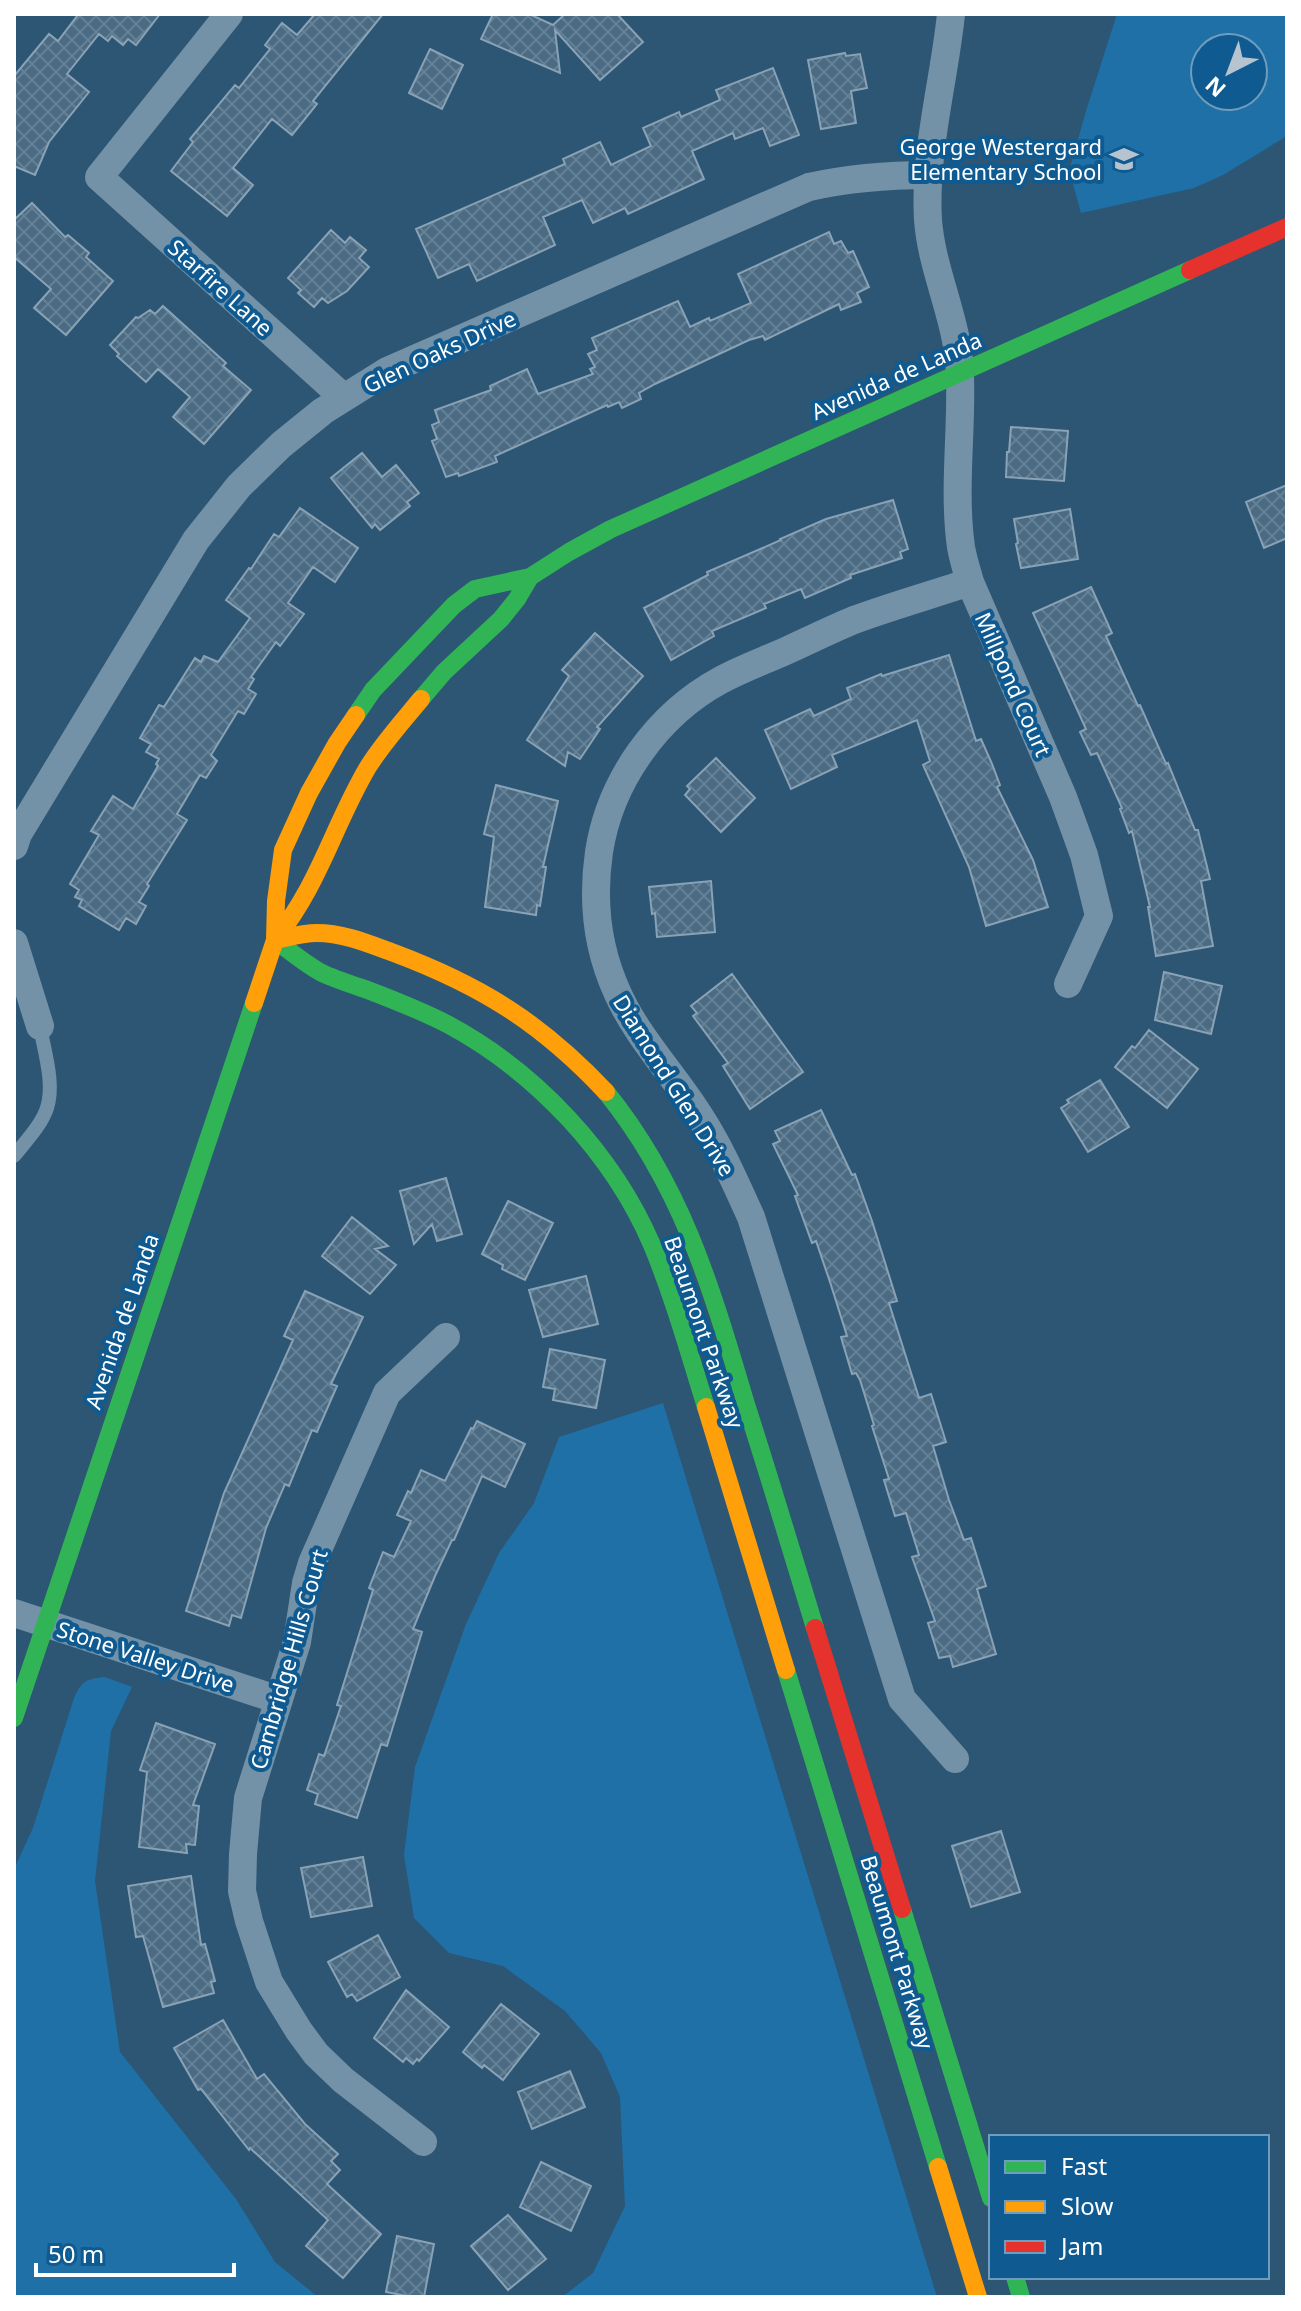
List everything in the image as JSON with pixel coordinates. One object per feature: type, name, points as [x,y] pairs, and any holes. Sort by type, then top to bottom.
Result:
[{"type":"street","name":"Starfire Lane","points":[[229,14],[99,177],[343,397]]},
{"type":"street","name":"Millpond Court","points":[[951,14],[928,175],[928,222],[935,264],[949,306],[960,373],[958,506],[961,547],[970,582],[1063,797],[1084,855],[1099,916],[1068,984]]},
{"type":"street","name":"Glen Oaks Drive","points":[[14,846],[18,834],[196,540],[239,486],[281,445],[343,397],[387,371],[809,187],[877,175],[928,175]]},
{"type":"street","name":"Avenida de Landa","points":[[14,1718],[275,940],[276,901],[283,850],[309,793],[337,743],[373,690],[454,605],[475,589],[530,577],[611,529],[1287,227]]},
{"type":"street","name":"Avenida de Landa","points":[[275,940],[294,916],[313,881],[369,766],[444,672],[501,619],[530,577]]},
{"type":"street","name":"Diamond Glen Drive","points":[[955,1759],[902,1699],[751,1217],[728,1165],[700,1115],[636,1026],[618,994],[604,957],[596,918],[596,876],[601,840],[613,801],[631,765],[655,733],[685,704],[721,680],[853,621],[970,582]]},
{"type":"street","name":"Beaumont Parkway","points":[[275,940],[316,933],[348,937],[427,966],[482,992],[537,1025],[579,1063],[617,1107],[653,1160],[688,1229],[707,1276],[989,2192]]},
{"type":"street","name":"Beaumont Parkway","points":[[275,940],[322,973],[405,1004],[450,1026],[499,1056],[545,1096],[580,1133],[621,1185],[645,1231],[670,1291],[978,2297]]},
{"type":"street","points":[[14,943],[40,1026]]},
{"type":"street","name":"Cambridge Hills Court","points":[[423,2142],[343,2080],[316,2054],[299,2031],[269,1982],[249,1921],[242,1891],[243,1854],[248,1798],[297,1642],[312,1563],[387,1393],[446,1337]]},
{"type":"street","name":"Stone Valley Drive","points":[[14,1613],[279,1700]]},
{"type":"lane","points":[[14,1156],[47,1109],[50,1085],[40,1026]]},
{"type":"shaded area","points":[[1117,14],[1287,14],[1287,136],[1223,175],[1194,188],[1081,213],[1071,164]]},
{"type":"shaded area","points":[[663,1403],[937,2297],[562,2297],[593,2273],[625,2206],[620,2097],[601,2053],[565,2011],[503,1966],[449,1953],[414,1918],[404,1855],[415,1767],[466,1624],[499,1553],[534,1503],[559,1437]]},
{"type":"shaded area","points":[[105,1677],[132,1687],[111,1731],[95,1881],[120,2052],[236,2199],[275,2262],[318,2297],[14,2297],[14,1869],[33,1828],[74,1698],[86,1682]]},
{"type":"building","points":[[74,14],[160,14],[136,45],[128,39],[123,45],[112,36],[108,41],[99,34],[67,74],[89,92],[49,142],[35,175],[14,166],[14,76],[49,34],[58,41],[77,16]]},
{"type":"building","points":[[315,14],[383,14],[313,101],[317,104],[292,135],[272,119],[233,168],[253,185],[227,216],[171,171],[193,142],[190,139],[235,85],[239,88],[270,49],[265,45],[282,23],[297,35]]},
{"type":"building","points":[[493,14],[529,14],[553,25],[565,14],[617,14],[643,42],[600,80],[555,30],[560,73],[481,39]]},
{"type":"building","points":[[430,49],[463,65],[442,109],[409,93]]},
{"type":"building","points":[[845,53],[846,56],[860,54],[867,88],[851,91],[856,123],[821,129],[808,60]]},
{"type":"building","points":[[773,68],[799,135],[770,146],[763,128],[735,139],[733,133],[692,151],[704,179],[628,214],[625,208],[593,223],[582,200],[543,217],[555,245],[477,281],[469,264],[438,278],[416,229],[565,164],[563,159],[600,142],[611,165],[651,146],[643,128],[679,112],[681,117],[720,100],[716,90]]},
{"type":"building","points":[[32,203],[65,237],[68,235],[89,253],[86,257],[113,281],[66,335],[34,308],[51,289],[14,257],[14,220]]},
{"type":"building","points":[[331,230],[345,243],[350,237],[366,250],[359,258],[369,267],[347,291],[328,303],[322,298],[314,307],[298,293],[301,290],[288,278]]},
{"type":"building","points":[[829,232],[834,244],[841,241],[848,253],[853,251],[869,287],[857,293],[861,302],[841,310],[839,304],[765,340],[763,336],[749,340],[655,384],[639,393],[641,399],[622,408],[619,402],[607,405],[495,456],[497,462],[459,476],[458,473],[446,477],[432,441],[437,439],[432,425],[439,422],[435,410],[491,390],[490,386],[527,369],[538,394],[593,374],[590,369],[595,367],[588,354],[597,350],[592,338],[678,301],[690,327],[751,303],[738,274]]},
{"type":"building","points":[[163,306],[251,390],[204,444],[173,417],[190,397],[158,369],[146,382],[117,356],[119,354],[110,345],[136,317],[150,310],[155,314]]},
{"type":"building","points":[[1011,427],[1068,431],[1064,481],[1006,477]]},
{"type":"building","points":[[362,453],[382,477],[396,465],[419,493],[407,502],[410,506],[380,530],[375,524],[372,528],[331,478]]},
{"type":"building","points":[[1287,485],[1287,538],[1264,548],[1246,502]]},
{"type":"building","points":[[893,500],[908,549],[900,552],[902,558],[850,575],[851,578],[805,598],[801,589],[764,604],[766,608],[712,631],[714,636],[671,660],[644,608],[708,575],[707,572],[826,519]]},
{"type":"building","points":[[300,508],[358,548],[335,582],[313,567],[288,603],[304,614],[280,646],[276,642],[251,677],[254,679],[248,689],[256,694],[244,714],[238,711],[211,755],[217,761],[206,778],[200,775],[177,814],[187,820],[147,884],[149,886],[139,902],[146,906],[136,924],[126,918],[119,930],[79,906],[82,900],[75,897],[79,890],[70,884],[99,835],[91,831],[113,796],[133,809],[159,759],[146,752],[151,744],[140,738],[159,705],[164,707],[195,658],[201,662],[204,656],[218,662],[250,618],[226,600],[274,534],[279,537]]},
{"type":"building","points":[[1070,509],[1078,559],[1021,568],[1014,519]]},
{"type":"building","points":[[1091,587],[1112,633],[1106,636],[1168,763],[1195,830],[1198,830],[1210,879],[1201,881],[1213,946],[1156,956],[1150,907],[1132,831],[1129,833],[1122,808],[1097,753],[1091,755],[1080,732],[1086,729],[1033,613]]},
{"type":"building","points":[[595,633],[643,676],[597,727],[600,729],[580,759],[568,752],[565,766],[527,740],[569,676],[562,670]]},
{"type":"building","points":[[949,655],[976,741],[981,739],[992,764],[1000,785],[997,787],[1033,860],[1048,907],[986,926],[969,867],[923,765],[930,761],[917,720],[832,755],[837,767],[791,789],[765,730],[810,709],[814,716],[851,699],[847,688],[881,674]]},
{"type":"building","points":[[716,758],[755,798],[721,832],[685,795],[690,789],[687,786]]},
{"type":"building","points":[[496,785],[558,801],[536,915],[485,907],[494,837],[484,834]]},
{"type":"building","points":[[711,881],[715,932],[657,937],[649,887]]},
{"type":"building","points":[[1164,972],[1222,986],[1211,1034],[1155,1020]]},
{"type":"building","points":[[732,974],[803,1072],[750,1109],[723,1066],[728,1063],[693,1016],[697,1013],[691,1006]]},
{"type":"building","points":[[1149,1030],[1198,1069],[1167,1108],[1115,1067]]},
{"type":"building","points":[[1100,1080],[1129,1127],[1088,1152],[1061,1108],[1069,1103],[1067,1100]]},
{"type":"building","points":[[821,1110],[852,1175],[855,1174],[872,1221],[897,1301],[889,1303],[919,1398],[931,1394],[946,1442],[933,1446],[949,1500],[964,1540],[971,1538],[986,1586],[977,1589],[996,1654],[953,1667],[950,1656],[939,1658],[928,1623],[935,1621],[912,1557],[919,1555],[906,1513],[895,1516],[884,1480],[889,1479],[874,1425],[860,1380],[856,1373],[852,1374],[841,1337],[847,1336],[830,1282],[816,1241],[812,1243],[795,1196],[798,1195],[773,1144],[780,1141],[775,1131]]},
{"type":"building","points":[[446,1178],[462,1234],[437,1241],[432,1224],[414,1244],[400,1191]]},
{"type":"building","points":[[508,1201],[553,1223],[525,1280],[502,1269],[503,1265],[482,1254]]},
{"type":"building","points":[[352,1217],[388,1246],[375,1249],[396,1265],[370,1294],[322,1256]]},
{"type":"building","points":[[586,1276],[598,1324],[543,1337],[529,1290]]},
{"type":"building","points":[[305,1291],[363,1317],[331,1384],[337,1386],[317,1432],[312,1430],[289,1486],[285,1484],[266,1528],[241,1618],[232,1615],[229,1626],[186,1611],[224,1493],[293,1340],[284,1336]]},
{"type":"building","points":[[550,1349],[605,1360],[596,1408],[553,1400],[555,1389],[543,1387]]},
{"type":"building","points":[[477,1421],[525,1444],[505,1487],[482,1476],[435,1576],[413,1629],[422,1632],[387,1746],[381,1744],[357,1818],[315,1804],[318,1794],[307,1790],[319,1754],[324,1756],[341,1706],[337,1705],[373,1590],[369,1588],[383,1552],[394,1557],[411,1521],[397,1515],[421,1470],[445,1481]]},
{"type":"building","points":[[156,1723],[215,1744],[193,1805],[199,1806],[195,1845],[186,1844],[187,1853],[139,1847],[147,1772],[140,1770]]},
{"type":"building","points":[[1001,1831],[1020,1892],[971,1907],[952,1846]]},
{"type":"building","points":[[363,1857],[372,1906],[311,1917],[301,1868]]},
{"type":"building","points":[[191,1876],[201,1945],[205,1944],[215,1981],[211,1982],[214,1993],[163,2007],[143,1936],[136,1937],[128,1886]]},
{"type":"building","points":[[378,1935],[400,1977],[357,2001],[352,1994],[347,1997],[328,1962]]},
{"type":"building","points":[[406,1990],[449,2027],[413,2064],[406,2058],[403,2062],[374,2038]]},
{"type":"building","points":[[501,2004],[539,2034],[503,2080],[463,2052]]},
{"type":"building","points":[[223,2020],[257,2079],[264,2074],[305,2124],[338,2154],[331,2161],[340,2170],[327,2184],[381,2234],[343,2278],[306,2246],[328,2220],[249,2150],[201,2089],[198,2090],[174,2048]]},
{"type":"building","points":[[570,2071],[585,2107],[532,2129],[518,2092]]},
{"type":"building","points":[[541,2162],[591,2186],[571,2231],[520,2207]]},
{"type":"building","points":[[508,2215],[546,2259],[508,2290],[471,2246]]},
{"type":"building","points":[[397,2236],[434,2244],[424,2297],[386,2292]]},
{"type":"traffic: fast","points":[[421,699],[444,672],[501,619],[530,577],[569,552],[611,529],[1190,270]]},
{"type":"traffic: fast","points":[[356,715],[373,690],[454,605],[475,589],[530,577]]},
{"type":"traffic: fast","points":[[275,940],[320,972],[418,1010],[481,1044],[512,1066],[568,1118],[594,1148],[636,1211],[674,1305],[706,1407]]},
{"type":"traffic: fast","points":[[14,1718],[254,1003]]},
{"type":"traffic: fast","points":[[606,1092],[655,1164],[691,1239],[720,1318],[815,1628]]},
{"type":"traffic: fast","points":[[786,1670],[938,2167]]},
{"type":"traffic: fast","points":[[902,1909],[989,2192]]},
{"type":"traffic: fast","points":[[1016,2279],[1021,2297]]},
{"type":"traffic: slow","points":[[275,939],[315,876],[368,767],[421,699]]},
{"type":"traffic: slow","points":[[254,1003],[275,940],[276,901],[283,850],[309,793],[356,715]]},
{"type":"traffic: slow","points":[[275,940],[312,933],[347,937],[455,979],[534,1026],[606,1092]]},
{"type":"traffic: slow","points":[[706,1407],[786,1670]]},
{"type":"traffic: slow","points":[[938,2167],[978,2297]]},
{"type":"traffic: jam","points":[[1190,270],[1287,227]]},
{"type":"traffic: jam","points":[[815,1628],[902,1909]]},
{"type":"place","name":"George Westergard Elementary School","points":[[1124,159]]}]
